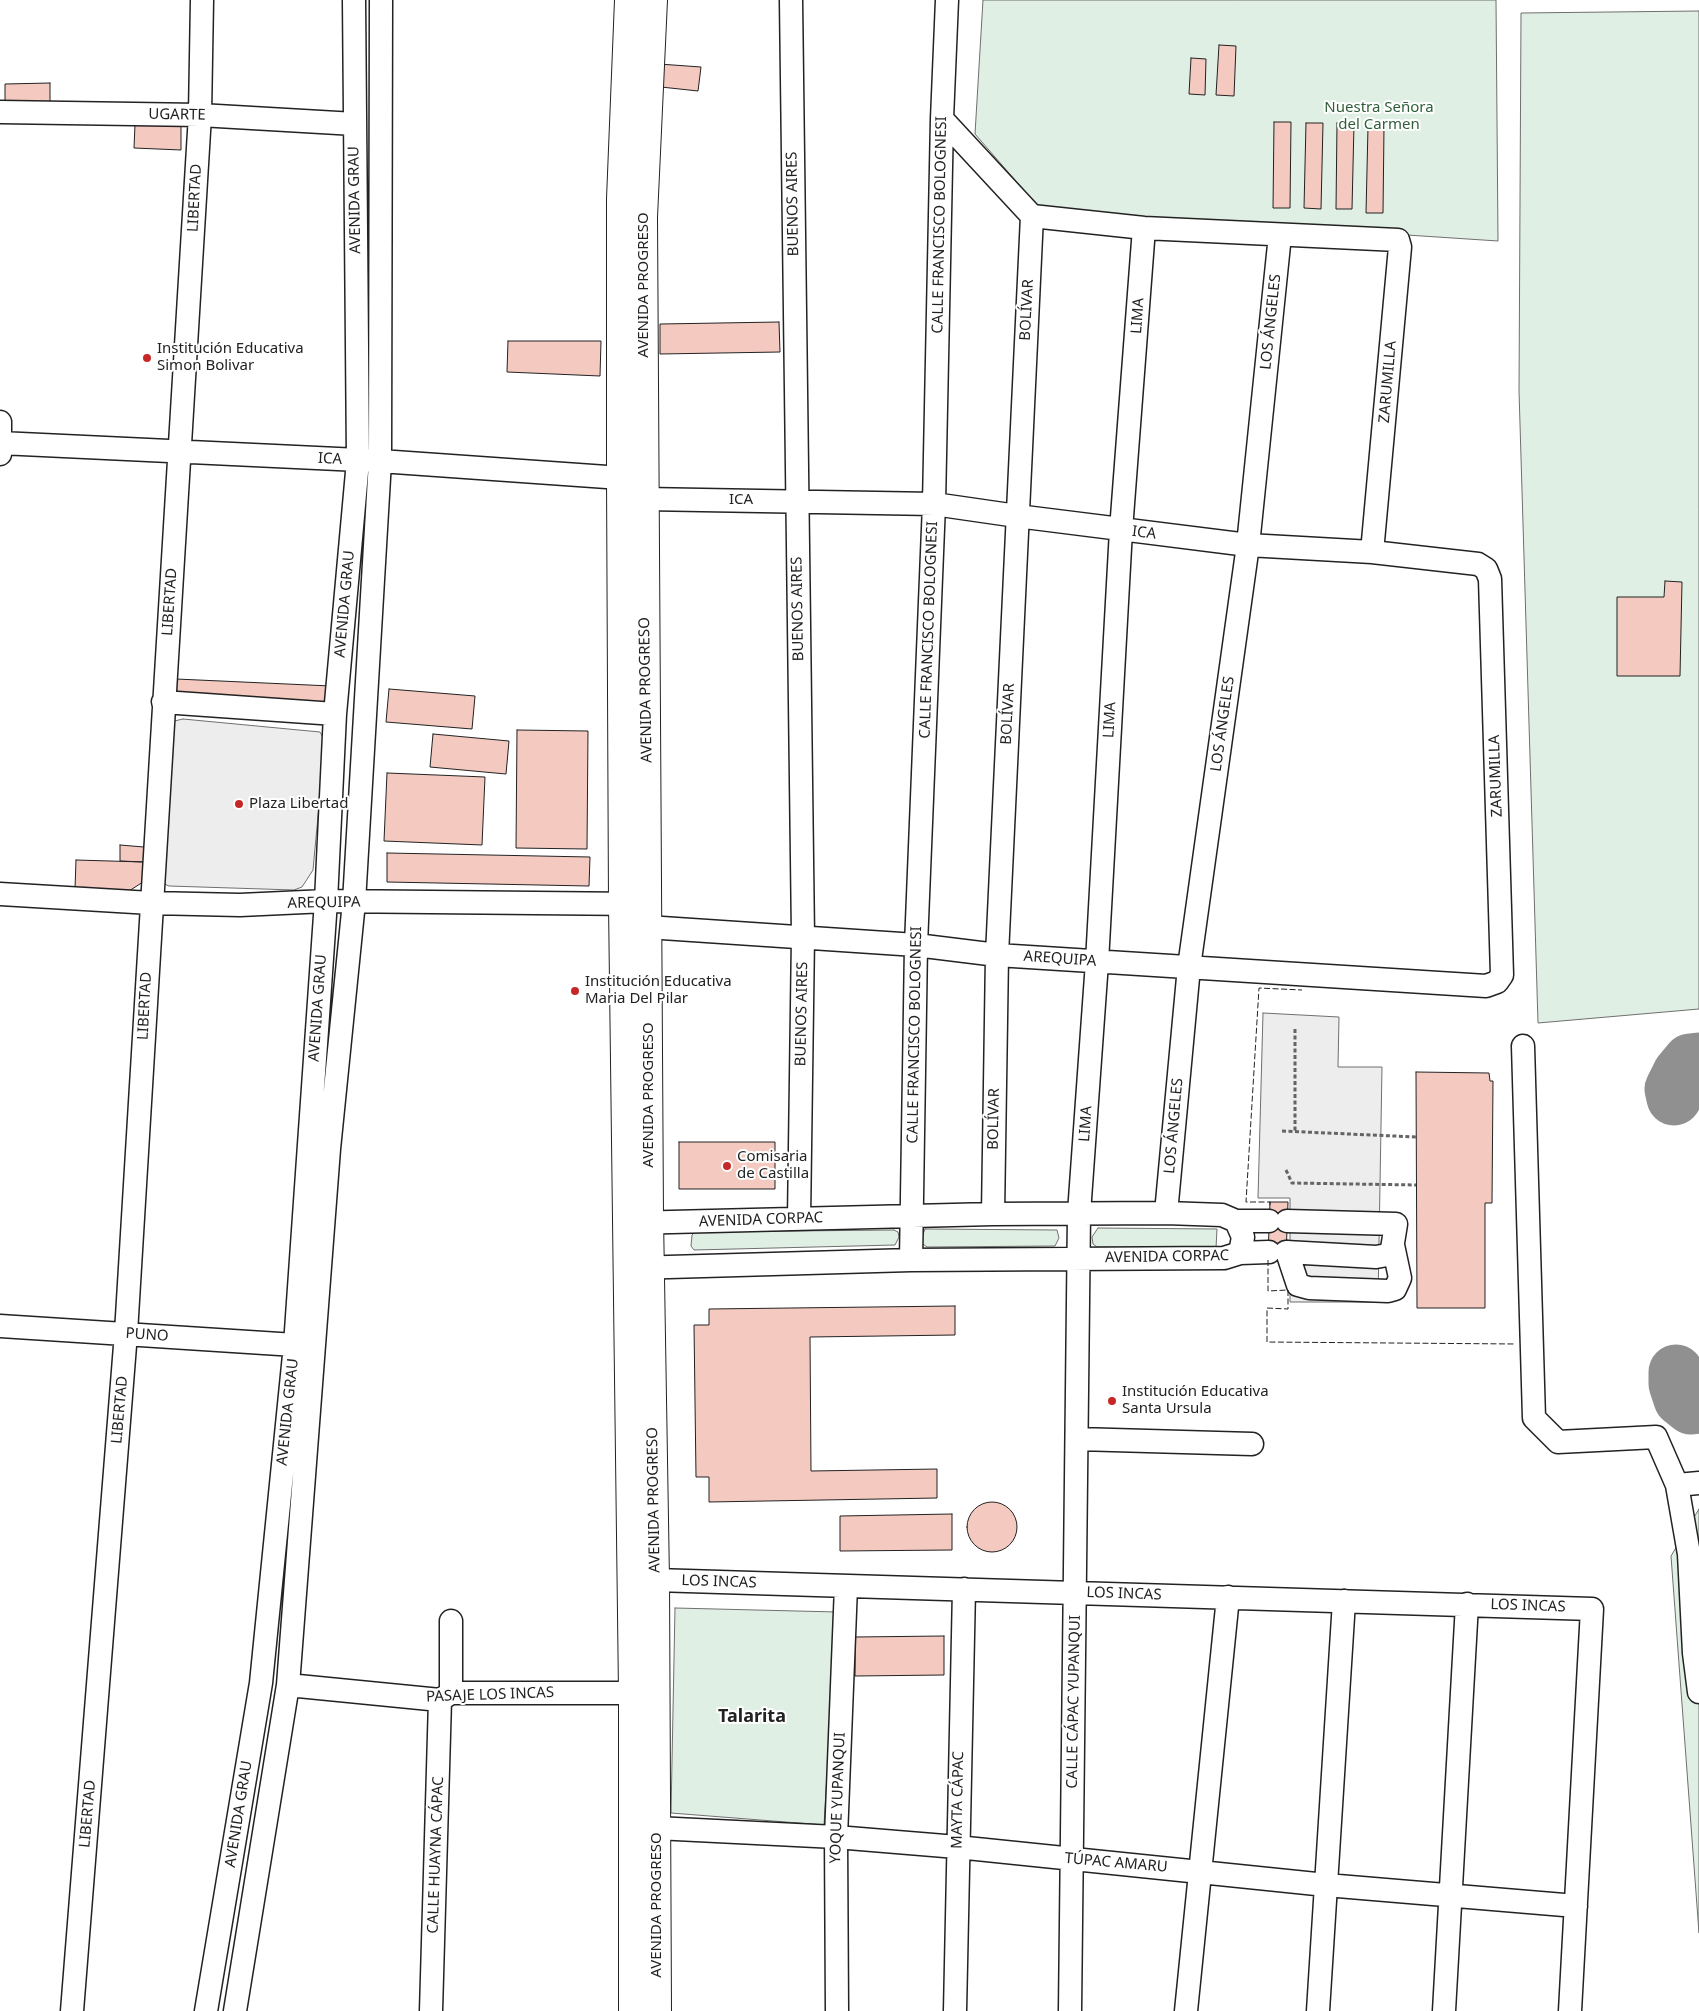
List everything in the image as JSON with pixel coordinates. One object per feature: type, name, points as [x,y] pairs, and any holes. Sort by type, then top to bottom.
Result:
[{"type":"main road","name":"AVENIDA PROGRESO","points":[[629,0],[621,199],[621,478],[636,915]]},
{"type":"main road","name":"AVENIDA PROGRESO","points":[[653,0],[643,216],[644,499],[636,915],[639,1268],[655,1580],[657,2011]]},
{"type":"main road","name":"AVENIDA PROGRESO","points":[[633,2011],[633,1693],[639,1268]]},
{"type":"street","name":"LIBERTAD","points":[[72,2011],[126,1333],[162,702],[180,451],[200,115],[202,0]]},
{"type":"street","name":"AVENIDA GRAU","points":[[206,2011],[261,1683],[295,1345],[326,901],[335,714],[358,461],[354,0]]},
{"type":"street","name":"AVENIDA GRAU","points":[[235,2011],[288,1685],[328,1149],[354,902],[380,461],[381,0]]},
{"type":"street","name":"BUENOS AIRES","points":[[791,0],[803,936],[799,1219]]},
{"type":"street","name":"CALLE FRANCISCO BOLOGNESI","points":[[912,1260],[916,945],[934,504],[942,119],[947,0]]},
{"type":"street","name":"UGARTE","points":[[0,112],[200,115],[355,124]]},
{"type":"street","points":[[942,119],[1032,216],[1144,228],[1280,235]]},
{"type":"street","name":"BOLÍVAR","points":[[993,1214],[997,956],[1016,516],[1032,216]]},
{"type":"street","name":"LIMA","points":[[1079,1213],[1097,962],[1121,530],[1144,228]]},
{"type":"street","name":"ZARUMILLA","points":[[1280,235],[1398,240],[1400,243],[1372,552]]},
{"type":"street","name":"LOS ÁNGELES","points":[[1166,1213],[1190,967],[1248,545],[1280,235]]},
{"type":"street","points":[[0,422],[0,454]]},
{"type":"street","name":"ICA","points":[[0,443],[380,461],[621,478]]},
{"type":"street","points":[[621,478],[644,499]]},
{"type":"street","name":"ICA","points":[[644,499],[796,500],[934,504],[1121,530],[1248,545],[1372,552],[1478,564],[1486,569]]},
{"type":"street","name":"ZARUMILLA","points":[[1486,569],[1490,589],[1502,974],[1497,982]]},
{"type":"street","points":[[162,702],[335,714]]},
{"type":"street","name":"AREQUIPA","points":[[0,894],[151,903],[240,905],[326,901],[636,915],[803,936],[916,945],[997,956],[1486,986],[1497,982]]},
{"type":"street","points":[[1523,1046],[1534,1418],[1558,1442],[1656,1437],[1676,1485],[1688,1554],[1694,1653],[1699,1692]]},
{"type":"street","name":"CALLE CÁPAC YUPANQUI","points":[[1070,2011],[1078,1439],[1079,1213]]},
{"type":"street","name":"AVENIDA CORPAC","points":[[638,1223],[993,1214],[1166,1213],[1222,1215],[1236,1221],[1243,1237],[1240,1253],[1224,1258],[912,1260],[639,1268]]},
{"type":"street","points":[[1236,1221],[1396,1224],[1393,1245],[1400,1278],[1395,1289],[1388,1291],[1309,1288],[1298,1285],[1280,1252]]},
{"type":"street","points":[[1240,1253],[1280,1252],[1376,1257],[1387,1255],[1393,1245]]},
{"type":"street","name":"PUNO","points":[[0,1326],[295,1345]]},
{"type":"street","points":[[1078,1439],[1252,1444]]},
{"type":"street","points":[[1676,1485],[1699,1484]]},
{"type":"street","name":"LOS INCAS","points":[[655,1580],[1592,1608],[1576,1906]]},
{"type":"street","name":"YOQUE YUPANQUI","points":[[838,2011],[836,1837],[846,1586]]},
{"type":"street","name":"MAYTA CÁPAC","points":[[955,2011],[964,1589]]},
{"type":"street","points":[[1186,2011],[1228,1598]]},
{"type":"street","points":[[1318,2011],[1344,1601]]},
{"type":"street","points":[[1444,2011],[1467,1604]]},
{"type":"street","name":"CALLE HUAYNA CÁPAC","points":[[431,2011],[445,1696],[451,1621]]},
{"type":"street","name":"PASAJE LOS INCAS","points":[[288,1685],[445,1696],[633,1693]]},
{"type":"street","name":"TÚPAC AMARU","points":[[656,1828],[836,1837],[1199,1870],[1326,1885],[1576,1906]]},
{"type":"street","points":[[1570,2011],[1576,1906]]},
{"type":"path","points":[[1295,1029],[1295,1132]]},
{"type":"path","points":[[1282,1131],[1416,1137]]},
{"type":"path","points":[[1286,1170],[1292,1183],[1416,1185]]},
{"type":"green space","name":"Nuestra Señora del Carmen","points":[[983,0],[1496,0],[1498,241],[1042,211],[975,134]]},
{"type":"green space","points":[[1699,11],[1699,1009],[1538,1023],[1519,391],[1521,13]]},
{"type":"green space","points":[[1098,1228],[1217,1229],[1216,1248],[1097,1247],[1093,1244],[1092,1237]]},
{"type":"green space","points":[[925,1229],[1057,1230],[1059,1238],[1055,1246],[927,1247],[920,1242]]},
{"type":"green space","points":[[894,1230],[898,1232],[899,1237],[895,1245],[694,1250],[691,1246],[692,1235],[695,1232]]},
{"type":"green space","points":[[1699,1509],[1699,1933],[1671,1556]]},
{"type":"green space","points":[[675,1608],[837,1612],[824,1825],[671,1813]]},
{"type":"shaded area","name":"Plaza Libertad","points":[[183,719],[320,732],[325,741],[313,870],[302,887],[294,890],[169,886],[162,883],[170,722]]},
{"type":"shaded area","points":[[1263,1013],[1339,1017],[1338,1067],[1382,1067],[1378,1302],[1290,1302],[1290,1198],[1258,1198]]},
{"type":"building","points":[[1219,45],[1236,46],[1234,96],[1216,95]]},
{"type":"building","points":[[1191,58],[1206,59],[1205,95],[1189,94]]},
{"type":"building","points":[[659,64],[701,67],[698,91],[661,87]]},
{"type":"building","points":[[50,83],[50,103],[5,105],[5,84]]},
{"type":"building","points":[[1274,122],[1291,122],[1290,208],[1273,208]]},
{"type":"building","points":[[1306,123],[1323,123],[1321,209],[1304,208]]},
{"type":"building","points":[[1337,123],[1354,124],[1352,209],[1336,209]]},
{"type":"building","points":[[135,124],[181,124],[181,150],[134,148]]},
{"type":"building","points":[[1368,127],[1384,127],[1383,213],[1366,213]]},
{"type":"building","points":[[779,322],[780,352],[660,354],[660,324]]},
{"type":"building","points":[[508,341],[601,341],[600,376],[507,372]]},
{"type":"building","points":[[1665,581],[1682,582],[1680,676],[1617,676],[1617,597],[1664,597]]},
{"type":"building","points":[[176,679],[331,686],[330,699],[318,707],[175,698]]},
{"type":"building","points":[[389,689],[475,696],[472,729],[386,722]]},
{"type":"building","points":[[517,730],[588,731],[587,849],[516,848]]},
{"type":"building","points":[[433,734],[509,741],[506,774],[430,767]]},
{"type":"building","points":[[387,773],[485,777],[482,845],[384,841]]},
{"type":"building","points":[[120,845],[144,847],[144,862],[120,861]]},
{"type":"building","points":[[387,853],[590,857],[589,886],[387,882]]},
{"type":"building","points":[[76,860],[144,862],[143,882],[129,891],[75,889]]},
{"type":"building","points":[[1416,1072],[1489,1073],[1490,1081],[1493,1081],[1492,1203],[1485,1203],[1485,1308],[1417,1308]]},
{"type":"building","name":"Comisaria de Castilla","points":[[679,1142],[775,1142],[775,1189],[679,1189]]},
{"type":"building","points":[[1270,1202],[1288,1202],[1286,1257],[1268,1256]]},
{"type":"building","points":[[955,1306],[955,1335],[810,1337],[811,1471],[937,1469],[937,1498],[709,1502],[709,1477],[696,1477],[694,1325],[709,1325],[709,1309]]},
{"type":"building","points":[[987,1502],[997,1502],[1010,1509],[1017,1522],[1017,1532],[1010,1545],[997,1552],[987,1552],[978,1548],[971,1541],[967,1532],[967,1522],[971,1513],[978,1506]]},
{"type":"building","points":[[952,1514],[952,1550],[840,1551],[840,1516]]},
{"type":"building","points":[[944,1636],[944,1675],[855,1676],[855,1637]]},
{"type":"taxiway","points":[[1674,1098],[1672,1089],[1680,1073],[1690,1061],[1699,1060]]},
{"type":"taxiway","points":[[1676,1372],[1676,1384],[1681,1399],[1691,1407],[1699,1406]]},
{"type":"fence","points":[[1270,1205],[1270,1202],[1246,1202],[1259,988],[1302,990]]},
{"type":"fence","points":[[1268,1260],[1268,1291],[1288,1290],[1288,1309],[1267,1308],[1267,1342],[1516,1344]]},
{"type":"place","name":"Institución Educativa Simon Bolivar","points":[[147,358]]},
{"type":"place","name":"Plaza Libertad","points":[[239,804]]},
{"type":"place","name":"Institución Educativa Maria Del Pilar","points":[[575,991]]},
{"type":"place","name":"Comisaria de Castilla","points":[[727,1166]]},
{"type":"place","name":"Institución Educativa Santa Ursula","points":[[1112,1401]]},
{"type":"district","name":"Talarita","points":[[752,1717]]}]
